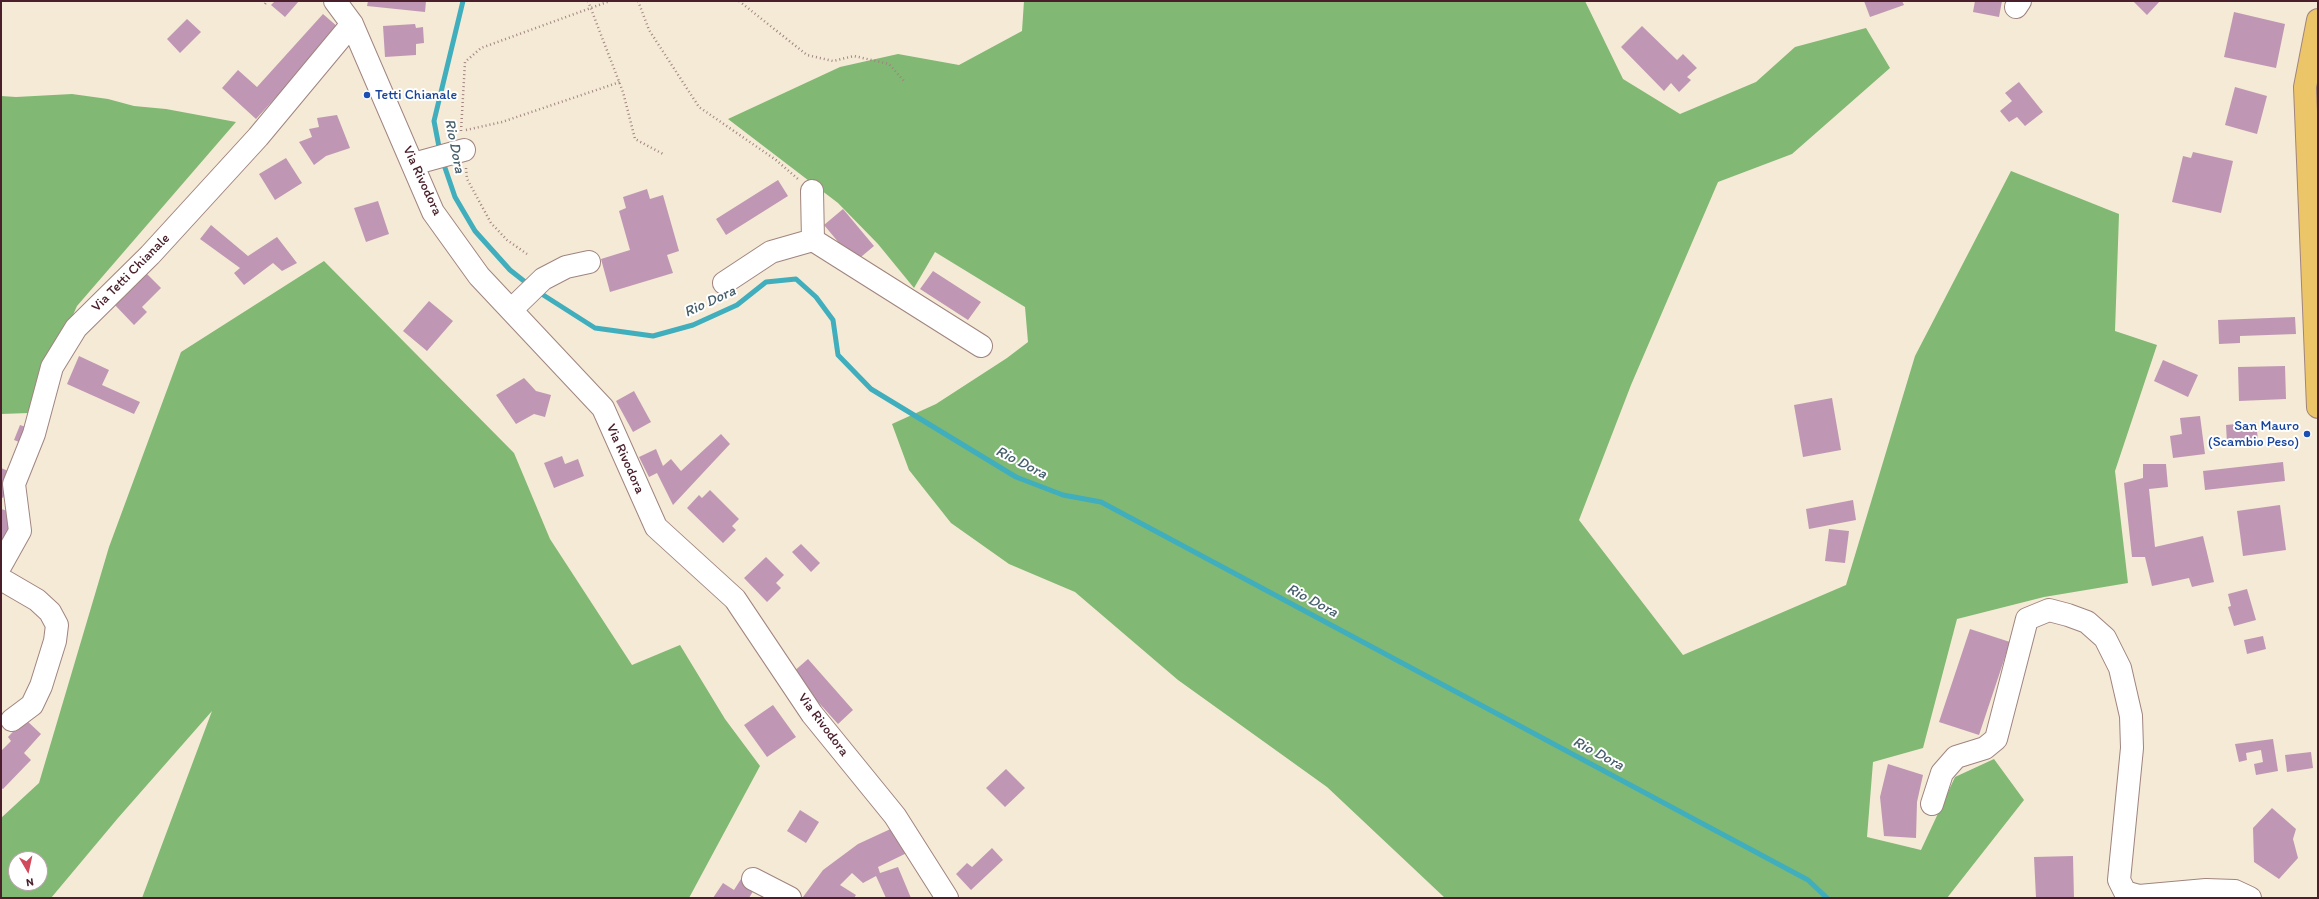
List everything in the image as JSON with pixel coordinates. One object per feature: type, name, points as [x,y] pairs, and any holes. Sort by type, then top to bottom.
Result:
[{"type":"main road","points":[[2318,20],[2305,87],[2318,407]]},
{"type":"street","name":"Via Rivodora","points":[[335,1],[352,24],[433,212],[480,276],[603,408],[656,527],[735,599],[812,714],[894,816],[947,898]]},
{"type":"street","name":"Via Tetti Chianale","points":[[1,565],[20,530],[14,484],[34,434],[52,367],[76,328],[150,254],[258,137],[352,24]]},
{"type":"street","points":[[413,164],[453,149]]},
{"type":"street","points":[[812,191],[813,240]]},
{"type":"street","points":[[724,283],[771,252],[813,240],[981,346]]},
{"type":"street","points":[[511,310],[543,279],[566,267],[589,262]]},
{"type":"street","points":[[1,578],[38,600],[50,612],[57,625],[55,641],[41,686],[32,705],[12,720]]},
{"type":"street","points":[[1932,804],[1942,773],[1956,757],[1985,748],[1996,739],[2027,619],[2049,610],[2068,615],[2087,622],[2105,638],[2120,668],[2130,716],[2132,748],[2119,880],[2125,892],[2140,896],[2206,890],[2235,891],[2250,898]]},
{"type":"street","points":[[753,879],[790,898]]},
{"type":"path","points":[[588,1],[620,82],[635,139],[663,154]]},
{"type":"path","points":[[527,254],[507,240],[491,223],[467,179],[453,149],[465,62],[481,48],[610,1]]},
{"type":"path","points":[[638,1],[649,30],[699,107],[776,160],[812,191]]},
{"type":"path","points":[[739,1],[807,55],[833,61],[854,56],[889,64],[904,81]]},
{"type":"path","points":[[453,149],[502,122],[620,82]]},
{"type":"green space","points":[[1024,1],[1585,1],[1623,79],[1680,114],[1756,82],[1795,47],[1866,28],[1890,68],[1792,154],[1718,182],[1631,385],[1579,520],[1683,655],[1846,585],[1915,356],[2011,171],[2119,214],[2115,331],[2157,345],[2115,471],[2128,583],[2044,597],[1957,619],[1923,748],[1873,762],[1867,837],[1921,850],[1955,777],[1994,759],[2024,800],[1947,898],[1445,898],[1327,787],[1178,680],[1075,592],[1009,564],[951,523],[909,470],[892,424],[936,404],[1007,358],[1028,342],[1025,307],[935,252],[914,288],[878,244],[838,203],[728,119],[840,67],[898,54],[959,65],[1022,31]]},
{"type":"green space","points":[[72,94],[108,99],[134,106],[166,109],[236,122],[77,306],[29,413],[1,414],[1,96],[16,97]]},
{"type":"green space","points":[[324,261],[514,453],[550,539],[632,665],[680,645],[725,719],[760,766],[689,898],[142,898],[212,711],[118,818],[51,898],[1,898],[1,818],[39,783],[109,547],[181,352]]},
{"type":"building","points":[[275,1],[299,1],[285,17],[271,5]]},
{"type":"building","points":[[368,1],[426,1],[425,12],[367,6]]},
{"type":"building","points":[[1864,1],[1902,1],[1904,5],[1870,17]]},
{"type":"building","points":[[1975,1],[2002,1],[1999,17],[1973,12]]},
{"type":"building","points":[[2133,1],[2160,1],[2147,15]]},
{"type":"building","points":[[2234,12],[2285,24],[2276,68],[2224,57]]},
{"type":"building","points":[[323,14],[339,28],[256,119],[222,88],[238,70],[257,87]]},
{"type":"building","points":[[187,19],[201,32],[180,53],[167,39]]},
{"type":"building","points":[[415,24],[416,28],[423,27],[424,43],[416,44],[416,55],[385,57],[383,26]]},
{"type":"building","points":[[1642,26],[1677,60],[1683,54],[1697,68],[1687,77],[1691,80],[1679,92],[1671,83],[1664,91],[1621,47]]},
{"type":"building","points":[[2019,82],[2043,112],[2025,126],[2017,117],[2009,122],[2000,111],[2012,101],[2005,93]]},
{"type":"building","points":[[2235,87],[2267,96],[2257,134],[2225,125]]},
{"type":"building","points":[[337,115],[350,148],[326,156],[314,165],[299,142],[312,137],[309,129],[319,127],[317,118]]},
{"type":"building","points":[[2193,152],[2233,161],[2221,213],[2172,202],[2183,156],[2191,158]]},
{"type":"building","points":[[286,158],[302,183],[275,200],[259,174]]},
{"type":"building","points":[[778,180],[788,196],[726,235],[716,219]]},
{"type":"building","points":[[647,189],[650,199],[663,195],[679,251],[667,255],[673,273],[610,292],[601,259],[630,250],[619,211],[626,208],[623,197]]},
{"type":"building","points":[[378,201],[389,234],[366,242],[354,208]]},
{"type":"building","points":[[843,209],[874,246],[855,262],[824,225]]},
{"type":"building","points":[[211,225],[248,256],[277,237],[297,263],[282,271],[273,263],[244,285],[234,273],[240,268],[200,239]]},
{"type":"building","points":[[933,271],[981,302],[968,320],[920,289]]},
{"type":"building","points":[[145,272],[161,288],[142,307],[147,312],[134,325],[113,303]]},
{"type":"building","points":[[429,301],[453,321],[427,351],[403,331]]},
{"type":"building","points":[[2295,317],[2296,334],[2240,336],[2240,343],[2219,344],[2218,320]]},
{"type":"building","points":[[79,356],[109,370],[102,385],[140,402],[134,414],[67,384]]},
{"type":"building","points":[[2163,360],[2198,375],[2188,397],[2154,381]]},
{"type":"building","points":[[2285,366],[2286,399],[2239,401],[2238,367]]},
{"type":"building","points":[[524,378],[536,391],[551,395],[545,417],[534,414],[516,424],[496,395]]},
{"type":"building","points":[[634,391],[651,422],[633,432],[616,401]]},
{"type":"building","points":[[1832,398],[1841,450],[1803,457],[1794,405]]},
{"type":"building","points":[[2200,416],[2205,454],[2173,458],[2170,436],[2182,434],[2180,418]]},
{"type":"building","points":[[2256,422],[2258,440],[2227,443],[2226,425]]},
{"type":"building","points":[[20,425],[32,429],[27,445],[14,440]]},
{"type":"building","points":[[721,434],[730,444],[673,505],[657,473],[649,477],[639,457],[656,449],[663,466],[671,459],[681,471]]},
{"type":"building","points":[[562,456],[565,464],[578,459],[584,476],[554,488],[544,463]]},
{"type":"building","points":[[2283,462],[2285,481],[2205,490],[2203,471]]},
{"type":"building","points":[[2143,464],[2166,464],[2168,487],[2149,489],[2155,547],[2203,536],[2214,582],[2192,587],[2189,578],[2152,586],[2145,557],[2132,557],[2124,483],[2143,478]]},
{"type":"building","points":[[1,468],[13,473],[3,498],[1,497]]},
{"type":"building","points":[[710,490],[739,519],[732,526],[736,530],[723,543],[687,508],[699,495],[702,498]]},
{"type":"building","points":[[1853,500],[1856,520],[1809,529],[1806,509]]},
{"type":"building","points":[[2280,505],[2286,550],[2243,556],[2237,511]]},
{"type":"building","points":[[1,509],[15,513],[5,544],[1,542]]},
{"type":"building","points":[[1829,529],[1849,531],[1845,563],[1825,561]]},
{"type":"building","points":[[801,544],[820,563],[811,572],[792,552]]},
{"type":"building","points":[[766,557],[784,575],[776,583],[781,588],[767,602],[744,578]]},
{"type":"building","points":[[2247,589],[2256,620],[2234,626],[2228,607],[2231,606],[2228,594]]},
{"type":"building","points":[[1970,629],[2010,642],[1979,735],[1939,722]]},
{"type":"building","points":[[2263,636],[2266,649],[2247,654],[2244,640]]},
{"type":"building","points":[[808,659],[853,710],[838,724],[792,673]]},
{"type":"building","points":[[773,705],[796,737],[767,757],[744,725]]},
{"type":"building","points":[[25,719],[41,734],[24,753],[31,760],[3,789],[1,788],[1,751],[11,741],[8,737]]},
{"type":"building","points":[[2273,739],[2278,771],[2256,775],[2254,764],[2263,762],[2261,750],[2246,753],[2247,760],[2239,762],[2235,744]]},
{"type":"building","points":[[2311,752],[2313,768],[2287,772],[2285,755]]},
{"type":"building","points":[[1888,764],[1923,775],[1917,802],[1916,838],[1884,836],[1880,797]]},
{"type":"building","points":[[1006,769],[1025,788],[1005,807],[986,788]]},
{"type":"building","points":[[2272,808],[2296,829],[2293,839],[2298,858],[2279,879],[2254,862],[2253,828]]},
{"type":"building","points":[[800,810],[819,822],[806,843],[787,831]]},
{"type":"building","points":[[897,826],[913,850],[878,867],[880,873],[898,867],[911,898],[886,898],[876,876],[863,883],[852,873],[840,885],[856,895],[854,898],[803,897],[823,870],[858,844]]},
{"type":"building","points":[[992,848],[1003,860],[971,890],[956,874],[967,863],[972,867]]},
{"type":"building","points":[[2073,856],[2074,898],[2036,898],[2034,857]]},
{"type":"building","points":[[741,879],[755,888],[749,898],[713,898],[723,883],[734,890]]},
{"type":"waterway","name":"Rio Dora","points":[[440,152],[434,121],[463,1]]},
{"type":"waterway","name":"Rio Dora","points":[[443,162],[455,197],[475,231],[510,270],[529,285]]},
{"type":"waterway","name":"Rio Dora","points":[[537,291],[595,328],[653,336],[693,325],[737,305],[766,282],[796,279],[816,297],[833,320],[838,355],[871,389],[1016,477],[1063,495],[1101,502],[1808,880],[1827,898]]},
{"type":"place","name":"Tetti Chianale","points":[[367,95]]},
{"type":"place","name":"San Mauro (Scambio Peso)","points":[[2307,434]]}]
